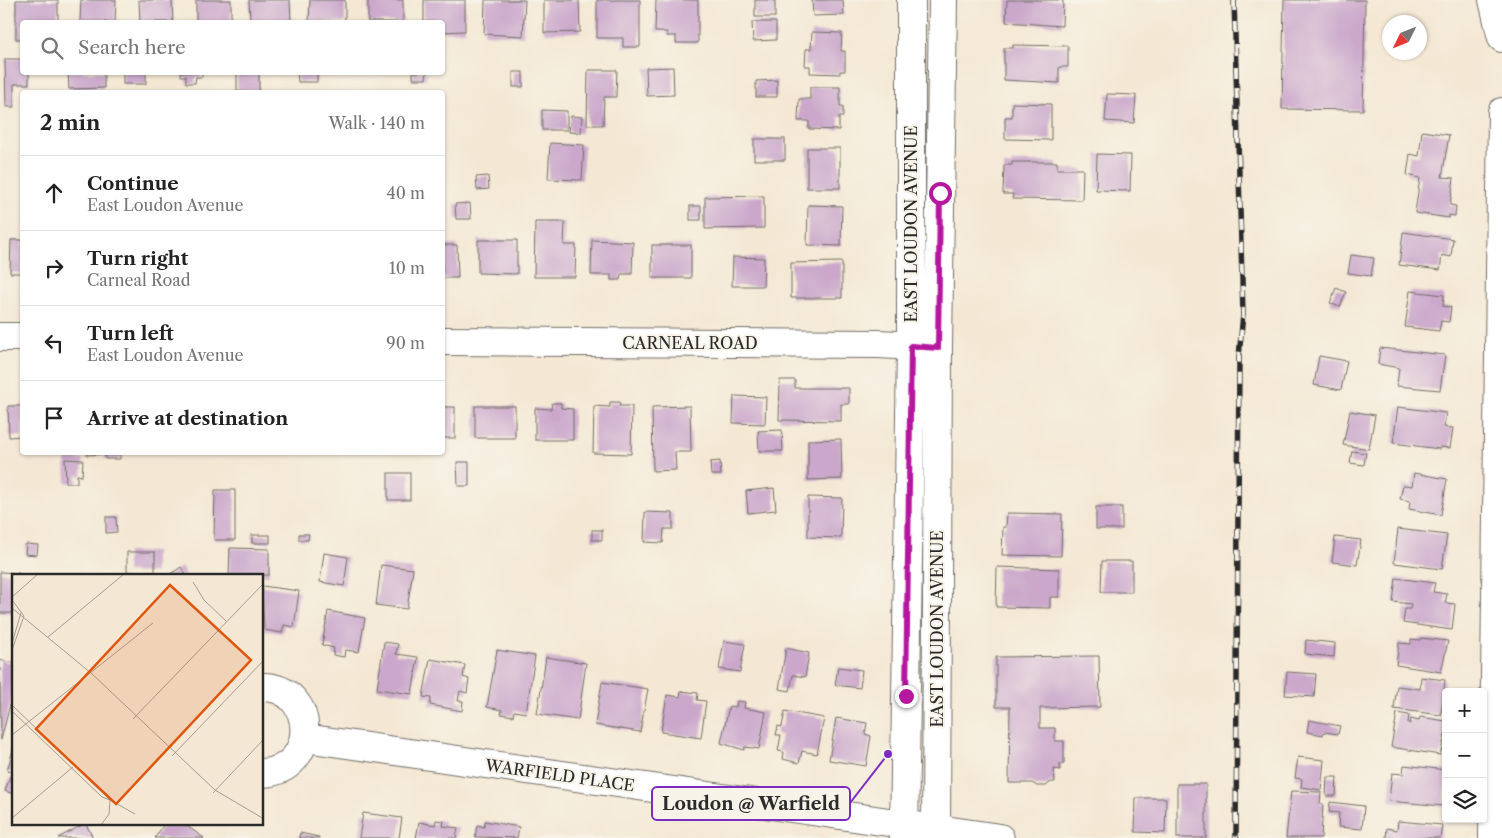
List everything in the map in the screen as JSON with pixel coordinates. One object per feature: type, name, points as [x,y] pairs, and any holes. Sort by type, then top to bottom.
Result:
[{"type":"street","name":"EAST LOUDON AVENUE","points":[[904,831],[911,346],[911,0]]},
{"type":"street","name":"EAST LOUDON AVENUE","points":[[936,834],[938,348],[943,0]]},
{"type":"street","points":[[1494,0],[1502,38]]},
{"type":"street","points":[[1494,838],[1502,112]]},
{"type":"street","points":[[0,337],[20,337]]},
{"type":"street","name":"CARNEAL ROAD","points":[[445,341],[911,346],[938,348]]},
{"type":"street","points":[[264,688],[285,693],[298,705],[304,720],[305,738],[299,754],[287,766],[272,773],[264,773]]},
{"type":"street","name":"WARFIELD PLACE","points":[[305,738],[904,831],[1000,838]]},
{"type":"building","points":[[16,0],[58,0],[58,20],[20,20],[20,39],[16,39]]},
{"type":"building","points":[[81,0],[116,0],[115,20],[80,20]]},
{"type":"building","points":[[139,0],[172,0],[173,20],[140,20]]},
{"type":"building","points":[[196,0],[231,0],[231,20],[196,20]]},
{"type":"building","points":[[249,0],[290,0],[291,20],[250,19]]},
{"type":"building","points":[[310,0],[345,0],[345,20],[309,20]]},
{"type":"building","points":[[368,0],[403,0],[403,20],[368,20]]},
{"type":"building","points":[[424,0],[465,0],[465,31],[445,32],[445,20],[424,20]]},
{"type":"building","points":[[485,0],[525,0],[523,36],[484,34]]},
{"type":"building","points":[[544,0],[579,0],[580,32],[544,33]]},
{"type":"building","points":[[597,0],[640,0],[640,47],[623,47],[623,38],[597,38]]},
{"type":"building","points":[[656,0],[698,0],[698,43],[676,43],[676,36],[667,36],[667,32],[655,32]]},
{"type":"building","points":[[755,0],[775,0],[775,17],[755,17]]},
{"type":"building","points":[[812,0],[843,0],[844,15],[813,16]]},
{"type":"building","points":[[1007,0],[1063,0],[1062,26],[1006,22]]},
{"type":"building","points":[[1284,0],[1365,0],[1363,110],[1282,109]]},
{"type":"building","points":[[752,22],[776,22],[776,40],[753,41]]},
{"type":"building","points":[[812,32],[842,33],[841,51],[845,51],[845,71],[840,71],[840,74],[810,73],[810,66],[805,66],[806,49],[811,49]]},
{"type":"building","points":[[1013,45],[1068,46],[1068,67],[1059,67],[1059,83],[1004,80],[1004,48],[1013,48]]},
{"type":"building","points":[[5,59],[20,59],[20,75],[29,75],[29,84],[14,84],[14,107],[6,107]]},
{"type":"building","points":[[673,67],[674,95],[647,96],[646,68]]},
{"type":"building","points":[[588,70],[617,70],[616,97],[604,97],[603,125],[587,125]]},
{"type":"building","points":[[513,72],[523,72],[523,87],[513,87]]},
{"type":"building","points":[[68,75],[104,75],[104,88],[69,89]]},
{"type":"building","points":[[123,75],[146,75],[146,84],[123,84]]},
{"type":"building","points":[[202,75],[202,77],[196,77],[195,83],[186,83],[186,76],[181,76]]},
{"type":"building","points":[[237,75],[259,75],[259,90],[237,90]]},
{"type":"building","points":[[297,75],[317,75],[317,82],[298,82]]},
{"type":"building","points":[[413,75],[427,75],[426,79],[413,79]]},
{"type":"building","points":[[777,80],[777,97],[756,97],[756,81]]},
{"type":"building","points":[[810,87],[840,87],[840,106],[843,106],[843,117],[839,117],[839,130],[809,129],[809,121],[798,121],[799,99],[810,99]]},
{"type":"building","points":[[1107,94],[1136,95],[1134,123],[1105,121]]},
{"type":"building","points":[[1012,103],[1051,104],[1051,140],[1005,139],[1005,117],[1012,117]]},
{"type":"building","points":[[542,110],[567,111],[567,130],[542,130]]},
{"type":"building","points":[[571,116],[582,117],[581,133],[569,132]]},
{"type":"building","points":[[1422,131],[1449,135],[1442,177],[1454,178],[1450,205],[1456,206],[1455,216],[1449,215],[1449,218],[1415,213],[1420,178],[1407,175],[1410,154],[1419,156]]},
{"type":"building","points":[[754,139],[785,139],[785,160],[754,160]]},
{"type":"building","points":[[550,143],[584,145],[582,180],[548,179]]},
{"type":"building","points":[[807,148],[840,148],[840,188],[807,188]]},
{"type":"building","points":[[1097,154],[1131,155],[1130,191],[1096,190]]},
{"type":"building","points":[[1012,162],[1057,162],[1057,169],[1083,169],[1082,200],[1012,199],[1013,194],[1003,194],[1004,165],[1012,165]]},
{"type":"building","points":[[488,176],[489,189],[477,190],[476,177]]},
{"type":"building","points":[[764,196],[764,228],[705,229],[705,197]]},
{"type":"building","points":[[470,203],[471,219],[456,219],[455,204]]},
{"type":"building","points":[[808,205],[842,206],[841,246],[807,245]]},
{"type":"building","points":[[690,206],[701,206],[701,220],[690,220]]},
{"type":"building","points":[[535,222],[565,222],[564,245],[576,245],[575,277],[534,277]]},
{"type":"building","points":[[1403,232],[1453,239],[1451,257],[1442,255],[1440,270],[1399,265]]},
{"type":"building","points":[[11,240],[20,240],[20,273],[10,273]]},
{"type":"building","points":[[478,240],[517,240],[517,274],[478,273]]},
{"type":"building","points":[[592,240],[633,242],[632,274],[621,274],[620,280],[611,280],[611,275],[591,275]]},
{"type":"building","points":[[445,245],[457,245],[458,278],[445,278]]},
{"type":"building","points":[[652,245],[691,245],[691,278],[652,278]]},
{"type":"building","points":[[1351,255],[1374,258],[1371,276],[1348,273]]},
{"type":"building","points":[[733,257],[764,258],[763,286],[732,286]]},
{"type":"building","points":[[842,262],[842,298],[791,298],[791,263]]},
{"type":"building","points":[[1336,288],[1346,292],[1340,307],[1330,303]]},
{"type":"building","points":[[1410,291],[1444,295],[1443,306],[1451,307],[1449,322],[1441,321],[1439,331],[1405,327]]},
{"type":"building","points":[[1380,348],[1445,355],[1440,390],[1397,386],[1399,368],[1378,364]]},
{"type":"building","points":[[1319,356],[1347,361],[1341,390],[1314,385]]},
{"type":"building","points":[[780,380],[795,380],[795,388],[849,388],[849,404],[841,404],[841,421],[779,420]]},
{"type":"building","points":[[734,396],[766,397],[765,424],[733,423]]},
{"type":"building","points":[[610,402],[620,402],[619,406],[632,406],[631,454],[593,453],[594,406],[610,407]]},
{"type":"building","points":[[552,403],[561,403],[561,408],[573,409],[573,440],[535,440],[535,408],[551,409]]},
{"type":"building","points":[[8,406],[20,406],[20,436],[9,437]]},
{"type":"building","points":[[475,406],[515,406],[515,438],[475,438]]},
{"type":"building","points":[[690,406],[691,452],[675,452],[676,470],[653,471],[652,407]]},
{"type":"building","points":[[445,407],[455,407],[455,438],[445,438]]},
{"type":"building","points":[[1398,407],[1446,413],[1444,427],[1453,428],[1450,448],[1440,447],[1440,449],[1393,443]]},
{"type":"building","points":[[1350,411],[1375,415],[1369,449],[1343,445]]},
{"type":"building","points":[[782,430],[783,451],[759,451],[758,431]]},
{"type":"building","points":[[841,439],[842,479],[808,480],[808,440]]},
{"type":"building","points":[[1352,451],[1366,453],[1364,465],[1350,463]]},
{"type":"building","points":[[105,455],[120,455],[120,459],[105,459]]},
{"type":"building","points":[[65,459],[83,460],[82,476],[77,475],[77,483],[66,483]]},
{"type":"building","points":[[720,461],[721,475],[711,475],[710,462]]},
{"type":"building","points":[[457,462],[469,462],[469,486],[458,486]]},
{"type":"building","points":[[388,473],[410,473],[410,500],[388,500]]},
{"type":"building","points":[[1414,473],[1447,479],[1441,515],[1409,509],[1410,501],[1400,499],[1403,485],[1412,486]]},
{"type":"building","points":[[774,488],[776,510],[748,513],[746,491]]},
{"type":"building","points":[[215,490],[235,490],[235,540],[214,540]]},
{"type":"building","points":[[808,497],[842,498],[841,538],[808,537]]},
{"type":"building","points":[[1096,507],[1122,507],[1122,529],[1096,529]]},
{"type":"building","points":[[645,512],[673,513],[673,529],[664,529],[663,543],[644,542]]},
{"type":"building","points":[[1007,513],[1062,514],[1061,556],[1002,555],[1003,527],[1006,527]]},
{"type":"building","points":[[106,517],[116,517],[117,532],[106,533]]},
{"type":"building","points":[[1398,529],[1447,535],[1442,569],[1394,563]]},
{"type":"building","points":[[592,530],[602,530],[602,540],[592,540]]},
{"type":"building","points":[[299,534],[309,534],[308,540],[299,540]]},
{"type":"building","points":[[252,535],[270,535],[270,543],[252,543]]},
{"type":"building","points":[[1335,537],[1361,540],[1357,565],[1332,562]]},
{"type":"building","points":[[26,544],[38,545],[37,555],[25,554]]},
{"type":"building","points":[[230,548],[269,549],[269,575],[229,574]]},
{"type":"building","points":[[127,552],[155,552],[155,573],[127,572]]},
{"type":"building","points":[[324,553],[348,557],[344,586],[320,582]]},
{"type":"building","points":[[1102,561],[1132,561],[1132,592],[1101,592]]},
{"type":"building","points":[[381,565],[413,569],[407,609],[376,605]]},
{"type":"building","points":[[181,567],[186,574],[171,574]]},
{"type":"building","points":[[997,567],[1059,569],[1059,597],[1050,597],[1050,608],[996,607]]},
{"type":"building","points":[[0,572],[19,573],[12,574],[12,613],[0,613]]},
{"type":"building","points":[[1396,578],[1435,583],[1433,592],[1447,594],[1445,603],[1455,604],[1452,630],[1403,623],[1405,609],[1410,609],[1411,604],[1393,602]]},
{"type":"building","points":[[264,586],[299,591],[294,627],[284,625],[282,633],[264,630]]},
{"type":"building","points":[[328,611],[365,618],[359,652],[345,650],[344,657],[333,655],[334,648],[322,645]]},
{"type":"building","points":[[1421,638],[1448,641],[1441,672],[1396,665],[1399,643],[1411,644],[1411,639],[1420,640]]},
{"type":"building","points":[[1306,640],[1335,643],[1334,657],[1305,654]]},
{"type":"building","points":[[724,641],[745,644],[740,672],[719,669]]},
{"type":"building","points":[[384,642],[398,644],[396,654],[418,657],[412,694],[377,689]]},
{"type":"building","points":[[786,648],[809,653],[805,677],[793,675],[790,691],[779,689]]},
{"type":"building","points":[[497,650],[535,656],[526,713],[514,711],[513,716],[501,714],[502,710],[487,707]]},
{"type":"building","points":[[1099,656],[1100,707],[1040,708],[1040,728],[1055,728],[1055,741],[1064,741],[1064,764],[1060,764],[1060,770],[1054,769],[1055,782],[1051,782],[1046,786],[1037,786],[1032,783],[1009,783],[1010,707],[996,707],[996,657]]},
{"type":"building","points":[[546,657],[586,663],[578,720],[537,714]]},
{"type":"building","points":[[430,659],[465,665],[463,677],[469,679],[467,693],[460,691],[458,701],[463,701],[462,711],[430,705],[431,698],[423,697]]},
{"type":"building","points":[[0,660],[12,663],[12,697],[1,740]]},
{"type":"building","points":[[838,667],[862,670],[860,688],[835,685]]},
{"type":"building","points":[[1287,672],[1316,674],[1314,697],[1285,695]]},
{"type":"building","points":[[1421,677],[1445,680],[1444,688],[1442,688],[1441,715],[1394,709],[1397,686],[1420,689]]},
{"type":"building","points":[[602,682],[648,689],[640,732],[595,725]]},
{"type":"building","points":[[681,691],[698,693],[697,700],[706,701],[701,738],[661,732],[667,695],[680,697]]},
{"type":"building","points":[[737,701],[745,702],[744,708],[766,712],[759,749],[745,747],[744,750],[721,743],[729,706],[736,707]]},
{"type":"building","points":[[785,711],[824,718],[817,754],[802,751],[799,763],[783,759],[784,752],[778,751],[781,735],[776,735],[778,726],[782,727]]},
{"type":"building","points":[[1397,713],[1409,715],[1408,723],[1410,724],[1411,719],[1419,721],[1420,717],[1442,720],[1442,747],[1440,755],[1391,747]]},
{"type":"building","points":[[836,718],[867,723],[865,734],[871,736],[866,766],[829,760]]},
{"type":"building","points":[[1309,720],[1340,726],[1338,734],[1324,732],[1323,735],[1307,732]]},
{"type":"building","points":[[12,753],[12,772],[7,771]]},
{"type":"building","points":[[1298,757],[1324,760],[1321,790],[1301,787],[1302,779],[1295,778]]},
{"type":"building","points":[[1404,765],[1442,770],[1442,806],[1389,801],[1392,773],[1403,774]]},
{"type":"building","points":[[10,777],[12,778],[12,793],[5,791]]},
{"type":"building","points":[[1327,777],[1337,777],[1336,796],[1326,796]]},
{"type":"building","points":[[1177,784],[1206,784],[1206,838],[1177,838]]},
{"type":"building","points":[[1291,791],[1321,792],[1320,804],[1323,804],[1321,838],[1286,838]]},
{"type":"building","points":[[1136,798],[1166,798],[1165,833],[1135,832]]},
{"type":"building","points":[[1330,802],[1364,806],[1362,829],[1338,827],[1339,813],[1329,812]]},
{"type":"building","points":[[363,813],[402,818],[399,838],[359,838]]},
{"type":"building","points":[[436,820],[444,821],[443,826],[458,828],[456,838],[416,838],[419,822],[435,825]]},
{"type":"building","points":[[485,821],[519,827],[517,838],[475,837],[477,825],[484,827]]},
{"type":"building","points":[[1398,821],[1442,825],[1440,838],[1386,838],[1387,828],[1397,830]]},
{"type":"building","points":[[80,826],[87,826],[93,838],[58,838]]},
{"type":"building","points":[[163,826],[187,826],[204,838],[155,838]]},
{"type":"building","points":[[300,833],[319,837],[319,838],[299,838]]},
{"type":"railway","points":[[1234,0],[1243,314],[1239,357],[1236,838]]},
{"type":"place","name":"Loudon @ Warfield","points":[[888,754]]},
{"type":"route","points":[[906,696],[911,346],[938,348],[940,193]]}]
